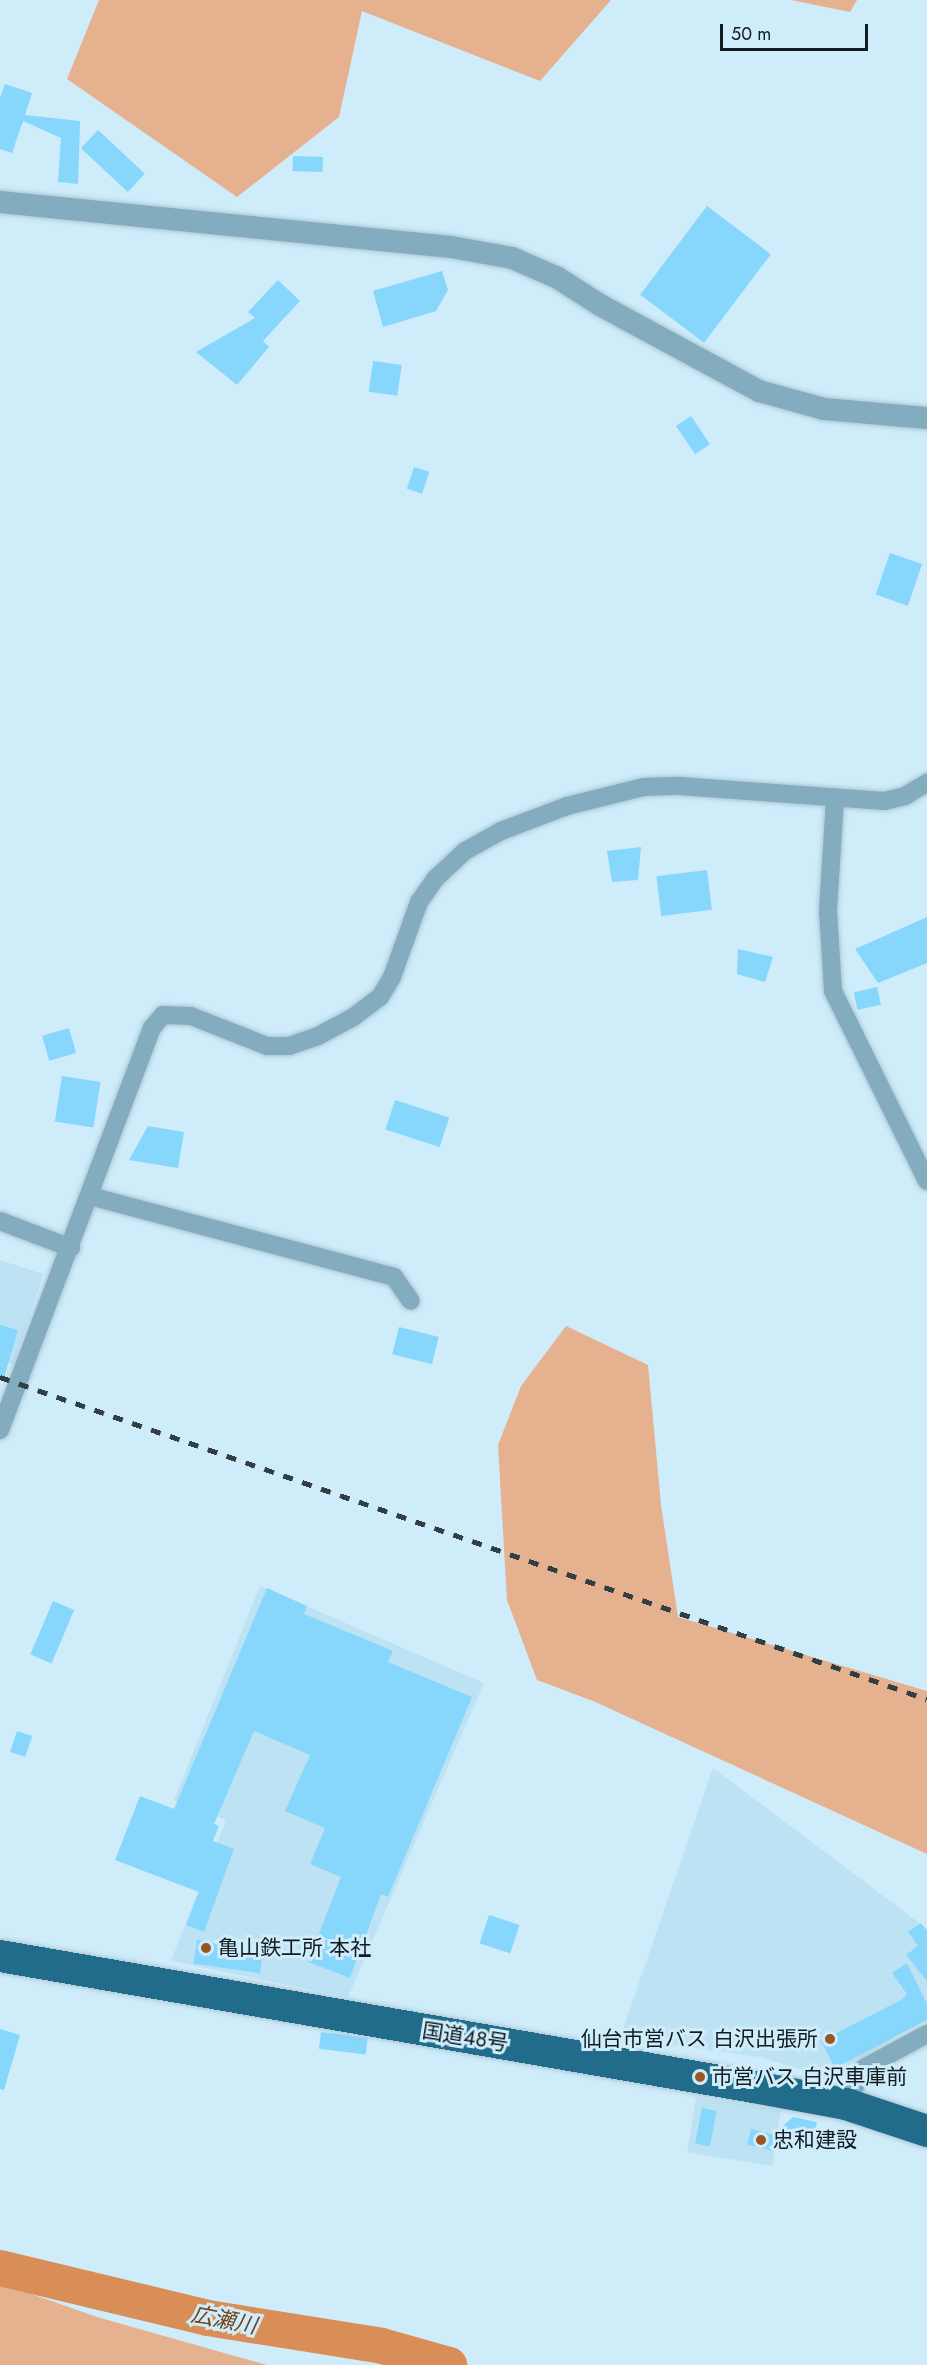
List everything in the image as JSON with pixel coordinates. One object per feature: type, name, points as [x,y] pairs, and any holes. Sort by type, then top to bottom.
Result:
[{"type":"highway","name":"国道48号","points":[[0,1956],[846,2104],[927,2131]]},
{"type":"street","points":[[0,202],[451,247],[512,258],[558,278],[600,305],[759,391],[824,409],[927,418]]},
{"type":"street","points":[[0,1430],[71,1248],[152,1028],[163,1015],[191,1016],[267,1046],[296,1044],[347,1021],[381,996],[392,977],[418,902],[435,879],[465,851],[490,837],[567,806],[644,787],[707,785],[835,799],[884,801],[905,796],[927,783]]},
{"type":"street","points":[[835,799],[828,911],[833,991],[927,1180]]},
{"type":"street","points":[[90,1196],[394,1277],[411,1301]]},
{"type":"street","points":[[0,1221],[71,1248]]},
{"type":"street","points":[[846,2104],[864,2068],[927,2034]]},
{"type":"shaded area","points":[[99,0],[611,0],[540,81],[362,11],[339,117],[237,197],[67,79]]},
{"type":"shaded area","points":[[791,0],[857,0],[850,12]]},
{"type":"shaded area","points":[[0,1260],[43,1274],[14,1365],[0,1360]]},
{"type":"shaded area","points":[[566,1326],[648,1365],[661,1505],[678,1617],[927,1691],[927,1854],[593,1701],[537,1680],[507,1600],[498,1445],[521,1386]]},
{"type":"shaded area","points":[[260,1586],[484,1683],[348,1997],[171,1961],[226,1820],[174,1800]]},
{"type":"shaded area","points":[[713,1768],[927,1929],[927,2018],[828,2078],[760,2057],[620,2038]]},
{"type":"shaded area","points":[[696,2097],[781,2110],[772,2166],[687,2152]]},
{"type":"shaded area","points":[[0,2283],[97,2317],[267,2365],[0,2365]]},
{"type":"building","points":[[5,84],[32,93],[25,115],[80,121],[78,184],[58,182],[61,138],[23,121],[12,153],[0,149],[0,98]]},
{"type":"building","points":[[98,130],[145,174],[128,192],[81,148]]},
{"type":"building","points":[[293,156],[323,157],[322,172],[292,171]]},
{"type":"building","points":[[707,206],[771,254],[704,343],[640,295]]},
{"type":"building","points":[[442,271],[448,290],[436,311],[383,327],[373,291]]},
{"type":"building","points":[[278,280],[300,301],[263,341],[269,347],[237,385],[196,352],[255,318],[248,312]]},
{"type":"building","points":[[373,361],[402,365],[397,396],[369,392]]},
{"type":"building","points":[[691,416],[710,444],[695,454],[676,426]]},
{"type":"building","points":[[414,467],[429,472],[422,494],[407,489]]},
{"type":"building","points":[[890,553],[922,564],[908,606],[876,595]]},
{"type":"building","points":[[641,847],[638,880],[612,882],[607,851]]},
{"type":"building","points":[[707,870],[712,910],[661,916],[656,876]]},
{"type":"building","points":[[927,917],[927,963],[878,983],[855,949]]},
{"type":"building","points":[[738,949],[773,957],[765,982],[737,974]]},
{"type":"building","points":[[877,987],[881,1005],[858,1010],[854,992]]},
{"type":"building","points":[[69,1028],[76,1053],[49,1061],[42,1036]]},
{"type":"building","points":[[62,1076],[101,1082],[93,1128],[55,1121]]},
{"type":"building","points":[[395,1100],[449,1118],[440,1147],[385,1129]]},
{"type":"building","points":[[148,1126],[184,1132],[178,1168],[129,1160]]},
{"type":"building","points":[[0,1325],[18,1330],[4,1378],[0,1377]]},
{"type":"building","points":[[399,1327],[439,1337],[432,1364],[392,1354]]},
{"type":"building","points":[[267,1588],[307,1606],[304,1614],[393,1651],[388,1662],[472,1697],[388,1897],[381,1894],[350,1978],[308,1962],[341,1877],[310,1864],[325,1828],[285,1811],[310,1755],[254,1731],[214,1824],[219,1826],[213,1841],[234,1849],[204,1932],[186,1925],[199,1892],[115,1860],[140,1796],[174,1809]]},
{"type":"building","points":[[53,1601],[74,1610],[52,1663],[30,1654]]},
{"type":"building","points":[[17,1731],[32,1736],[25,1757],[10,1752]]},
{"type":"building","points":[[489,1915],[519,1925],[510,1953],[480,1944]]},
{"type":"building","points":[[921,1923],[927,1931],[927,1981],[906,1955],[918,1946],[908,1932]]},
{"type":"building","points":[[197,1940],[263,1949],[260,1973],[194,1964]]},
{"type":"building","points":[[907,1963],[927,2004],[927,2020],[835,2068],[821,2041],[903,1999],[907,1994],[892,1973]]},
{"type":"building","points":[[0,2029],[20,2035],[4,2090],[0,2089]]},
{"type":"building","points":[[321,2032],[368,2038],[366,2055],[319,2049]]},
{"type":"building","points":[[702,2108],[717,2111],[710,2146],[695,2143]]},
{"type":"building","points":[[793,2117],[817,2122],[811,2148],[780,2142],[784,2125]]},
{"type":"building","points":[[751,2129],[775,2135],[771,2151],[747,2145]]},
{"type":"waterway","name":"広瀬川","points":[[0,2268],[208,2318],[382,2346],[449,2365]]},
{"type":"railway","points":[[0,1377],[927,1699]]},
{"type":"place","name":"亀山鉄工所 本社","points":[[206,1948]]},
{"type":"place","name":"仙台市営バス 白沢出張所","points":[[830,2039]]},
{"type":"place","name":"市営バス 白沢車庫前","points":[[700,2077]]},
{"type":"place","name":"忠和建設","points":[[761,2140]]}]
